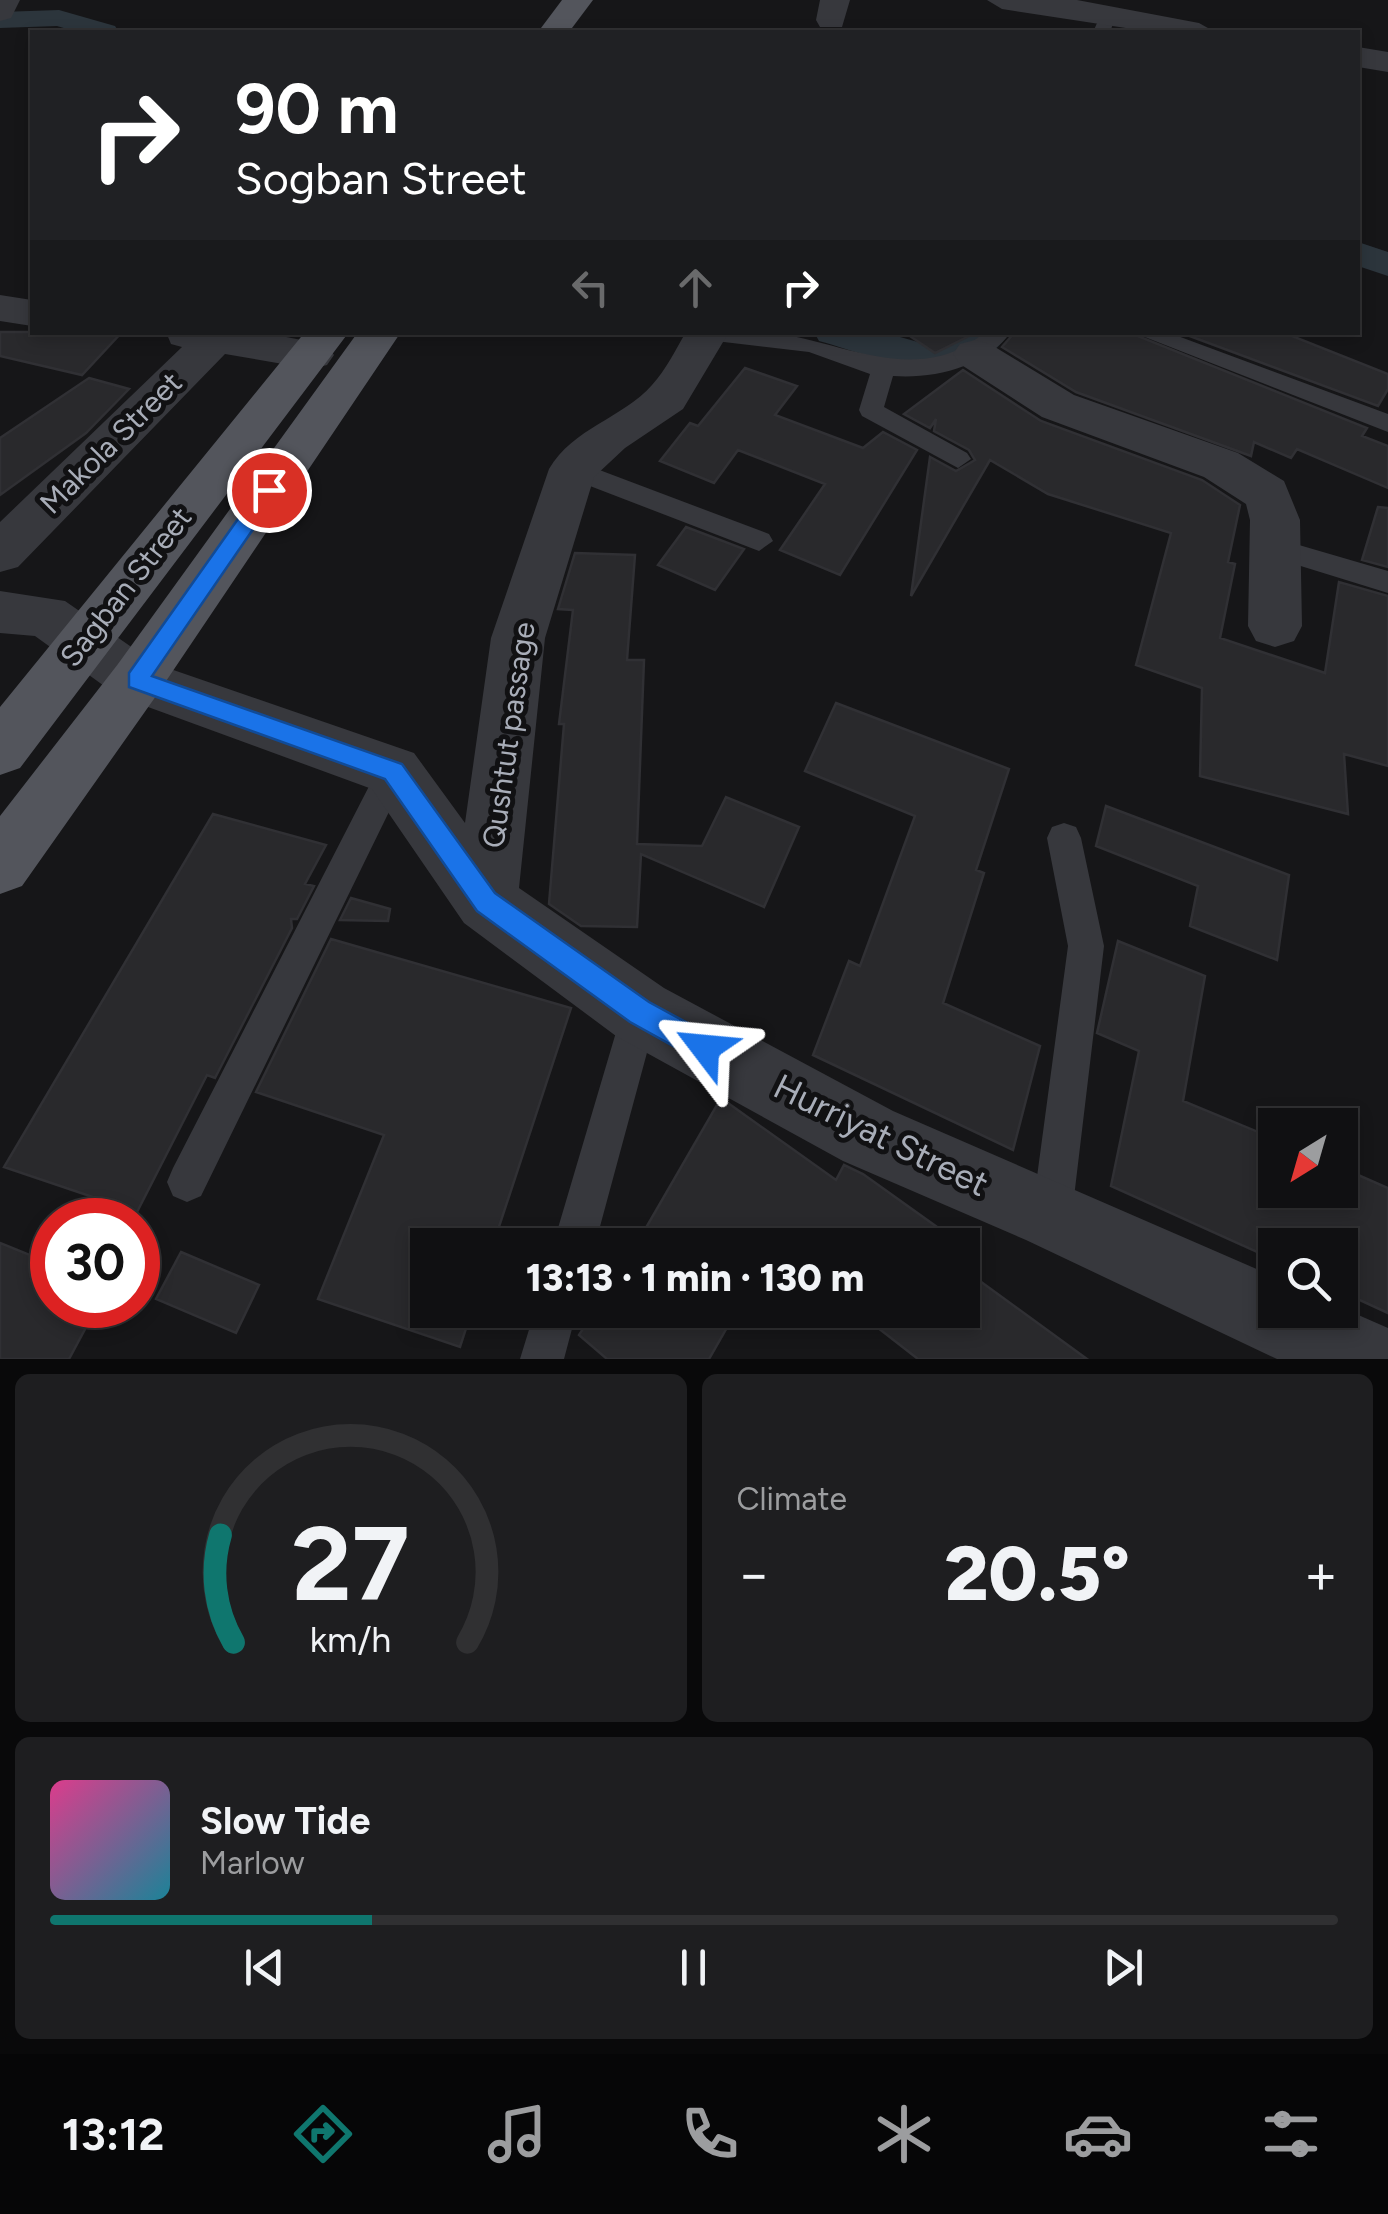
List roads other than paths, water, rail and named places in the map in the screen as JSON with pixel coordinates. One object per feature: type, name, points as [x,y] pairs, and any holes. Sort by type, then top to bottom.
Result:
[{"type":"main road","points":[[555,30],[578,0]]},
{"type":"main road","points":[[0,865],[137,680],[378,335]]},
{"type":"main road","name":"Sagban Street","points":[[0,750],[84,638],[320,344]]},
{"type":"street","points":[[0,12],[5,0]]},
{"type":"street","points":[[1002,0],[1104,24],[1199,24]]},
{"type":"street","points":[[1360,57],[1388,62]]},
{"type":"street","points":[[0,308],[30,312]]},
{"type":"street","name":"Makola Street","points":[[0,554],[204,335]]},
{"type":"street","points":[[216,335],[320,344]]},
{"type":"street","name":"Qushtut passage","points":[[486,902],[518,638],[574,470],[609,437],[667,398],[706,335]]},
{"type":"street","points":[[987,344],[1058,406],[1221,465],[1266,494],[1275,520],[1275,626]]},
{"type":"street","points":[[0,612],[46,616],[84,638],[137,680],[393,771]]},
{"type":"street","name":"Hurriyat Street","points":[[393,771],[486,902],[640,1012],[868,1136],[1052,1214],[1365,1359]]},
{"type":"lane","name":"Qushtut passage","points":[[726,335],[814,344],[884,367],[919,370],[987,344]]},
{"type":"lane","points":[[1151,335],[1388,423]]},
{"type":"lane","points":[[884,367],[871,410],[958,459]]},
{"type":"lane","points":[[574,470],[759,540]]},
{"type":"lane","points":[[1275,548],[1388,582]]},
{"type":"lane","points":[[187,1182],[393,771]]},
{"type":"lane","points":[[1052,1214],[1086,946],[1064,838]]},
{"type":"lane","points":[[579,1228],[640,1012]]},
{"type":"lane","points":[[542,1359],[551,1328]]},
{"type":"waterway","points":[[0,20],[59,18],[98,30]]},
{"type":"waterway","points":[[1360,254],[1388,265]]},
{"type":"waterway","points":[[844,335],[918,355],[962,353],[987,335]]}]
